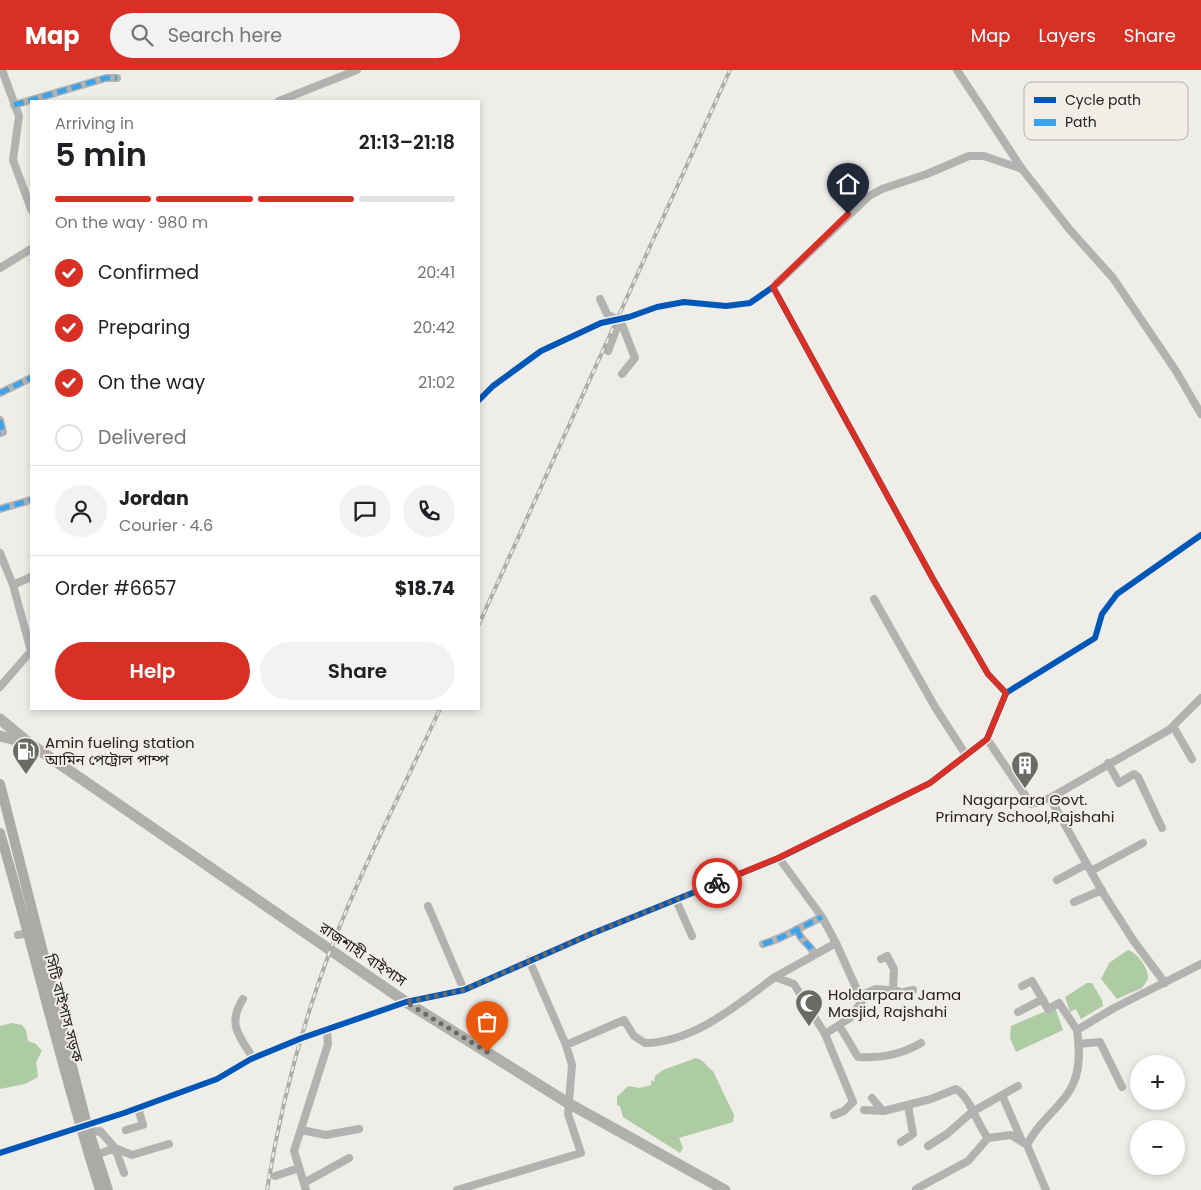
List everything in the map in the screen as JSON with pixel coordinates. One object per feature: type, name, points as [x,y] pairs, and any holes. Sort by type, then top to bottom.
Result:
[{"type":"highway","name":"রাজশাহী বাইপাস","points":[[1,720],[29,742],[406,1002],[568,1103],[725,1190]]},
{"type":"highway","points":[[0,736],[29,742]]},
{"type":"main road","points":[[0,784],[83,1127],[96,1155],[108,1190]]},
{"type":"main road","name":"সিটি বাইপাস সড়ক","points":[[0,833],[100,1190]]},
{"type":"street","points":[[2,70],[19,116],[13,160],[30,206]]},
{"type":"street","points":[[282,100],[357,70]]},
{"type":"street","points":[[957,70],[1022,169],[1070,230],[1113,278],[1176,371],[1201,414]]},
{"type":"street","points":[[31,100],[97,80],[117,78]]},
{"type":"street","points":[[14,105],[30,100]]},
{"type":"street","points":[[480,399],[493,386],[541,351],[601,323],[657,307],[684,302],[726,306],[750,303],[773,287],[858,204],[882,189],[927,174],[972,155],[984,156],[1022,169]]},
{"type":"street","points":[[0,268],[30,250]]},
{"type":"street","points":[[773,287],[933,579],[988,674],[1006,693]]},
{"type":"street","points":[[600,299],[607,314],[618,319],[635,358],[622,374]]},
{"type":"street","points":[[608,351],[618,319]]},
{"type":"street","points":[[0,393],[30,378]]},
{"type":"street","points":[[0,420],[3,432],[0,433]]},
{"type":"street","points":[[0,510],[30,500]]},
{"type":"street","points":[[0,1153],[83,1127],[217,1079],[253,1058],[302,1038],[406,1002],[464,990],[529,960],[778,858],[930,783],[987,739],[1006,693],[1095,638],[1102,614],[1117,594],[1201,535]]},
{"type":"street","points":[[0,553],[13,585],[30,646]]},
{"type":"street","points":[[13,585],[30,577]]},
{"type":"street","points":[[874,599],[922,685],[966,755]]},
{"type":"street","points":[[0,687],[30,651]]},
{"type":"street","points":[[987,739],[1031,804],[1050,798],[1173,726],[1201,699]]},
{"type":"street","points":[[1173,726],[1192,759]]},
{"type":"street","points":[[1108,763],[1119,782],[1134,774],[1138,777],[1162,828]]},
{"type":"street","points":[[1050,798],[1102,890],[1134,940],[1165,983]]},
{"type":"street","points":[[1057,880],[1089,868],[1143,843]]},
{"type":"street","points":[[778,858],[822,918],[836,942],[862,1001],[850,1018],[825,1034]]},
{"type":"street","points":[[1074,902],[1102,890]]},
{"type":"street","points":[[676,900],[692,936]]},
{"type":"street","points":[[428,906],[464,990]]},
{"type":"street","points":[[763,944],[786,937],[796,929],[822,918]]},
{"type":"street","points":[[796,929],[800,939],[811,946],[814,954]]},
{"type":"street","points":[[18,934],[29,933]]},
{"type":"street","points":[[566,1045],[624,1020],[634,1036],[644,1043],[678,1038],[719,1017],[776,977],[836,942]]},
{"type":"street","points":[[881,959],[887,956],[894,969],[893,990]]},
{"type":"street","points":[[457,1190],[480,1187],[581,1153],[568,1114],[572,1065],[566,1045],[529,960]]},
{"type":"street","points":[[1078,1030],[1114,1008],[1201,964]]},
{"type":"street","points":[[776,977],[794,984],[825,1034],[853,1102],[844,1111],[834,1115]]},
{"type":"street","points":[[1022,986],[1032,981],[1048,1009],[1059,1003],[1078,1030],[1079,1044],[1076,1077],[1070,1091],[1025,1143]]},
{"type":"street","points":[[859,996],[876,989],[893,990],[900,993],[913,990]]},
{"type":"street","points":[[243,999],[235,1012],[235,1026],[253,1058]]},
{"type":"street","points":[[1018,1012],[1043,999]]},
{"type":"street","points":[[839,1025],[858,1057],[882,1058],[903,1053],[921,1043]]},
{"type":"street","points":[[327,1030],[328,1044],[294,1151],[305,1187],[349,1158]]},
{"type":"street","points":[[1079,1044],[1100,1042],[1122,1087]]},
{"type":"street","points":[[928,1146],[947,1134],[972,1112],[1018,1086]]},
{"type":"street","points":[[864,1110],[884,1111],[931,1099],[956,1090],[963,1093],[988,1138]]},
{"type":"street","points":[[1002,1095],[1046,1190]]},
{"type":"street","points":[[872,1098],[884,1111]]},
{"type":"street","points":[[901,1142],[913,1134],[908,1105]]},
{"type":"street","points":[[126,1130],[143,1125],[138,1108]]},
{"type":"street","points":[[83,1127],[93,1132],[100,1132],[115,1148],[124,1173]]},
{"type":"street","points":[[300,1130],[326,1135],[359,1129]]},
{"type":"street","points":[[916,1189],[968,1161],[988,1138],[1011,1135],[1025,1143]]},
{"type":"street","points":[[96,1155],[115,1148],[132,1155],[169,1144]]},
{"type":"street","points":[[275,1176],[299,1168]]},
{"type":"shaded area","points":[[1128,950],[1135,954],[1142,962],[1147,971],[1148,979],[1142,988],[1117,999],[1101,979],[1109,963]]},
{"type":"shaded area","points":[[1087,983],[1092,983],[1102,1000],[1103,1006],[1081,1019],[1076,1009],[1070,1012],[1065,997]]},
{"type":"shaded area","points":[[1055,1007],[1063,1030],[1016,1052],[1010,1038],[1011,1026]]},
{"type":"shaded area","points":[[12,1023],[22,1025],[26,1030],[28,1041],[36,1044],[42,1051],[36,1062],[38,1077],[25,1084],[0,1089],[0,1026]]},
{"type":"shaded area","points":[[696,1058],[713,1071],[734,1115],[733,1122],[679,1138],[683,1148],[680,1153],[623,1117],[620,1106],[617,1105],[617,1097],[628,1086],[639,1088],[651,1085],[651,1080],[654,1082],[655,1076],[663,1070]]},
{"type":"railway","points":[[480,622],[730,70]]},
{"type":"railway","points":[[267,1190],[278,1129],[292,1069],[330,951],[355,890],[440,710]]},
{"type":"marked path","points":[[31,100],[106,78],[117,78]]},
{"type":"marked path","points":[[14,105],[30,100]]},
{"type":"marked path","points":[[0,393],[30,378]]},
{"type":"marked path","points":[[0,420],[3,432],[0,433]]},
{"type":"marked path","points":[[0,509],[30,500]]},
{"type":"marked path","points":[[763,944],[771,942],[822,917]]},
{"type":"marked path","points":[[797,929],[800,936],[814,953]]},
{"type":"cycle path","points":[[480,399],[493,386],[541,351],[601,323],[629,317],[657,307],[684,302],[726,306],[750,303],[773,287],[933,579],[988,674],[1006,693]]},
{"type":"cycle path","points":[[0,1153],[124,1113],[217,1079],[251,1059],[302,1038],[406,1002],[464,990],[591,934],[779,858],[930,783],[987,739],[1006,693],[1095,638],[1102,614],[1117,594],[1201,535]]},
{"type":"way so far","points":[[487,1052],[406,1002],[464,990],[529,960],[717,883]]},
{"type":"place","name":"Amin fueling station আমিন পেট্রোল পাম্প","points":[[26,775]]},
{"type":"place","name":"Nagarpara Govt. Primary School,Rajshahi","points":[[1025,789]]},
{"type":"place","name":"Holdarpara Jama Masjid, Rajshahi","points":[[809,1027]]},
{"type":"route","points":[[717,883],[778,858],[930,783],[987,739],[1006,693],[988,674],[933,579],[773,287],[848,214]]}]
